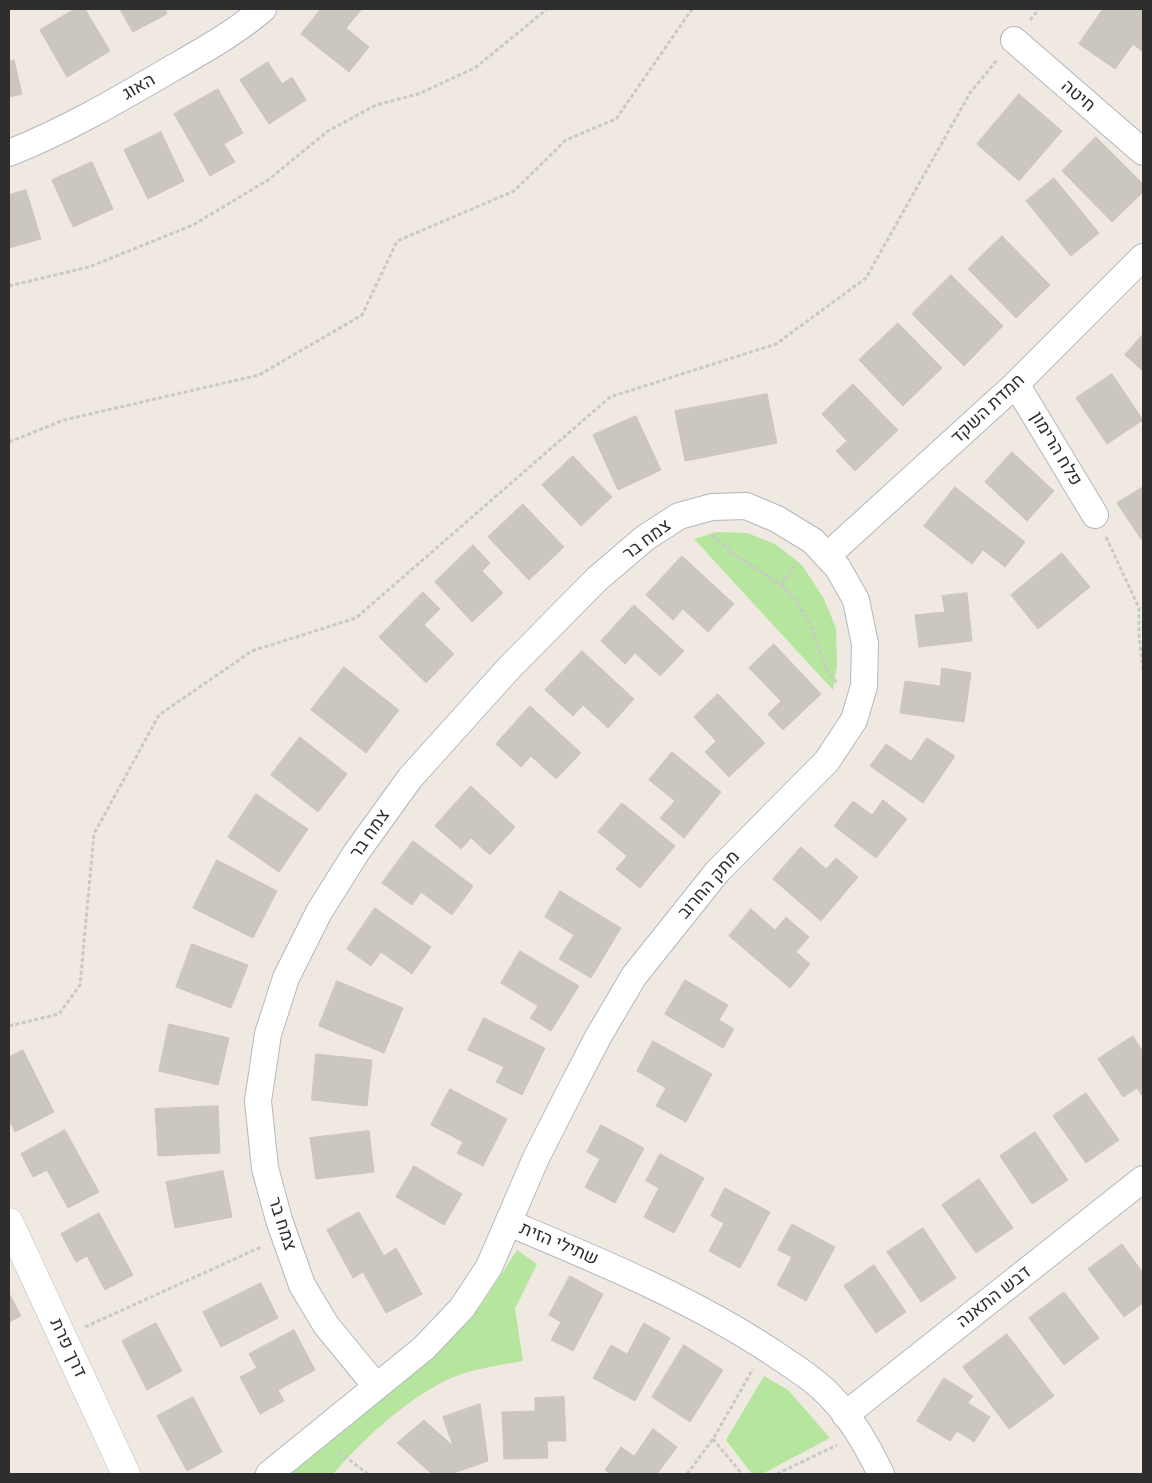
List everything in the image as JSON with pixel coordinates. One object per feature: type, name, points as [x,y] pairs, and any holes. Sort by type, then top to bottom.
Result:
[{"type":"street","name":"האוג","points":[[9,153],[36,142],[117,100],[215,43],[263,9]]},
{"type":"street","name":"חיטה","points":[[1014,40],[1143,152]]},
{"type":"street","name":"חמדת השקד","points":[[827,556],[1016,384],[1143,257]]},
{"type":"street","name":"פלח הרימון","points":[[1016,384],[1095,515]]},
{"type":"street","name":"צמח בר","points":[[376,1386],[326,1325],[302,1285],[265,1168],[258,1101],[268,1034],[286,978],[319,912],[356,853],[410,778],[510,667],[597,579],[645,538],[679,516],[712,507],[746,506],[777,519],[813,541],[827,556]]},
{"type":"street","name":"מתק החרוב","points":[[509,1223],[536,1158],[569,1092],[598,1037],[634,976],[717,872],[827,761],[854,720],[864,686],[865,644],[856,600],[838,568],[827,556]]},
{"type":"street","name":"דבש התאנה","points":[[853,1424],[1143,1179]]},
{"type":"street","name":"דרך פרת","points":[[9,1222],[126,1474]]},
{"type":"street","name":"שתילי הזית","points":[[268,1474],[424,1348],[462,1308],[488,1268],[509,1223],[671,1294],[765,1348],[804,1373],[832,1398],[853,1424],[881,1474]]},
{"type":"path","points":[[9,286],[89,267],[193,225],[268,180],[328,130],[376,105],[418,94],[474,68],[547,9]]},
{"type":"path","points":[[9,442],[64,420],[259,375],[362,315],[397,241],[514,191],[566,140],[616,119],[692,9]]},
{"type":"path","points":[[9,1026],[58,1014],[80,985],[94,834],[159,715],[252,651],[356,618],[610,397],[776,344],[866,278],[970,93],[1039,9]]},
{"type":"path","points":[[690,513],[738,557],[781,584],[797,601],[810,625],[827,671],[858,707]]},
{"type":"path","points":[[1095,515],[1139,608],[1139,635],[1143,669]]},
{"type":"path","points":[[1139,608],[1143,605]]},
{"type":"path","points":[[63,1337],[285,1236]]},
{"type":"path","points":[[687,1474],[713,1439],[765,1348]]},
{"type":"path","points":[[777,1474],[853,1424]]},
{"type":"path","points":[[317,1435],[368,1474]]},
{"type":"path","points":[[713,1439],[742,1474]]},
{"type":"green space","points":[[716,532],[747,533],[775,544],[802,565],[824,599],[836,628],[837,665],[833,690],[694,539]]},
{"type":"green space","points":[[517,1250],[537,1264],[515,1309],[523,1361],[461,1374],[441,1383],[397,1412],[357,1448],[333,1474],[280,1474],[443,1347],[482,1304]]},
{"type":"green space","points":[[764,1376],[788,1390],[830,1438],[762,1474],[752,1474],[726,1440]]},
{"type":"building","points":[[75,9],[85,9],[110,51],[67,77],[40,30]]},
{"type":"building","points":[[120,9],[165,9],[167,14],[133,32]]},
{"type":"building","points":[[321,9],[362,9],[346,28],[369,47],[349,72],[301,34]]},
{"type":"building","points":[[1103,9],[1143,9],[1143,52],[1133,44],[1115,69],[1079,44]]},
{"type":"building","points":[[14,60],[22,94],[9,97],[9,62]]},
{"type":"building","points":[[268,62],[282,84],[292,77],[306,100],[269,124],[240,80]]},
{"type":"building","points":[[218,89],[243,133],[224,144],[235,162],[210,176],[174,114]]},
{"type":"building","points":[[1019,94],[1062,131],[1019,181],[977,144]]},
{"type":"building","points":[[161,132],[184,181],[148,199],[124,150]]},
{"type":"building","points":[[1096,137],[1143,184],[1143,192],[1112,222],[1062,171]]},
{"type":"building","points":[[92,162],[113,209],[73,227],[52,180]]},
{"type":"building","points":[[1054,178],[1099,233],[1071,256],[1026,201]]},
{"type":"building","points":[[26,190],[41,239],[9,248],[9,195]]},
{"type":"building","points":[[1002,236],[1050,285],[1016,318],[968,269]]},
{"type":"building","points":[[951,275],[1003,326],[964,366],[912,314]]},
{"type":"building","points":[[898,323],[942,368],[903,406],[859,360]]},
{"type":"building","points":[[1143,334],[1143,371],[1125,355]]},
{"type":"building","points":[[1112,374],[1143,420],[1107,444],[1076,398]]},
{"type":"building","points":[[853,384],[898,430],[855,471],[836,451],[847,441],[822,414]]},
{"type":"building","points":[[767,394],[777,443],[685,461],[675,411]]},
{"type":"building","points":[[636,416],[661,470],[618,490],[593,435]]},
{"type":"building","points":[[1012,452],[1054,491],[1027,521],[985,482]]},
{"type":"building","points":[[573,456],[612,497],[581,526],[542,485]]},
{"type":"building","points":[[955,487],[1025,542],[1005,567],[983,550],[972,564],[924,526]]},
{"type":"building","points":[[1143,487],[1143,538],[1141,539],[1117,503]]},
{"type":"building","points":[[523,504],[564,547],[529,580],[488,537]]},
{"type":"building","points":[[473,545],[490,563],[482,571],[503,593],[472,622],[435,582]]},
{"type":"building","points":[[1062,553],[1090,587],[1038,629],[1011,595]]},
{"type":"building","points":[[682,556],[734,604],[708,632],[683,609],[673,620],[646,595]]},
{"type":"building","points":[[423,592],[440,609],[424,625],[454,654],[426,683],[379,637]]},
{"type":"building","points":[[967,593],[972,641],[919,647],[915,615],[945,612],[942,596]]},
{"type":"building","points":[[634,605],[684,651],[660,676],[635,653],[625,664],[601,641]]},
{"type":"building","points":[[774,644],[821,694],[783,730],[768,714],[781,701],[749,668]]},
{"type":"building","points":[[582,651],[634,699],[608,728],[583,705],[573,716],[545,690]]},
{"type":"building","points":[[344,667],[399,710],[366,753],[311,710]]},
{"type":"building","points":[[942,668],[971,673],[964,722],[900,713],[905,681],[940,686]]},
{"type":"building","points":[[718,694],[765,743],[729,777],[705,752],[716,741],[694,717]]},
{"type":"building","points":[[530,706],[581,753],[556,779],[531,756],[521,767],[496,744]]},
{"type":"building","points":[[300,737],[347,774],[318,812],[271,775]]},
{"type":"building","points":[[927,738],[955,756],[923,803],[870,766],[886,744],[911,761]]},
{"type":"building","points":[[672,752],[721,792],[684,838],[660,818],[675,801],[649,780]]},
{"type":"building","points":[[471,786],[515,827],[490,855],[471,838],[461,849],[435,826]]},
{"type":"building","points":[[256,794],[308,829],[279,872],[228,837]]},
{"type":"building","points":[[883,800],[907,819],[876,858],[834,826],[853,801],[872,815]]},
{"type":"building","points":[[622,803],[675,846],[640,888],[616,869],[627,856],[598,832]]},
{"type":"building","points":[[413,841],[473,886],[452,915],[421,892],[412,905],[382,883]]},
{"type":"building","points":[[801,847],[826,869],[836,858],[858,877],[821,921],[773,879]]},
{"type":"building","points":[[217,860],[277,891],[253,938],[193,908]]},
{"type":"building","points":[[560,891],[621,928],[591,978],[559,959],[574,935],[545,917]]},
{"type":"building","points":[[375,908],[431,947],[412,974],[381,952],[371,966],[347,949]]},
{"type":"building","points":[[751,909],[775,930],[786,917],[809,937],[796,952],[810,964],[790,988],[729,936]]},
{"type":"building","points":[[192,944],[248,965],[231,1008],[176,987]]},
{"type":"building","points":[[520,951],[579,986],[551,1031],[530,1018],[538,1006],[501,983]]},
{"type":"building","points":[[685,980],[728,1005],[719,1020],[734,1029],[723,1048],[665,1014]]},
{"type":"building","points":[[337,981],[403,1008],[384,1053],[319,1026]]},
{"type":"building","points":[[484,1018],[545,1048],[522,1095],[496,1082],[504,1067],[468,1050]]},
{"type":"building","points":[[169,1024],[229,1038],[218,1085],[159,1071]]},
{"type":"building","points":[[1133,1036],[1143,1052],[1143,1097],[1137,1088],[1123,1097],[1098,1059]]},
{"type":"building","points":[[653,1041],[712,1074],[686,1122],[656,1106],[666,1088],[637,1071]]},
{"type":"building","points":[[23,1050],[54,1112],[15,1132],[9,1120],[9,1057]]},
{"type":"building","points":[[316,1054],[372,1060],[367,1106],[312,1100]]},
{"type":"building","points":[[450,1089],[507,1119],[483,1166],[457,1153],[463,1142],[431,1125]]},
{"type":"building","points":[[1086,1093],[1119,1140],[1086,1163],[1053,1116]]},
{"type":"building","points":[[218,1106],[220,1153],[158,1156],[155,1109]]},
{"type":"building","points":[[601,1125],[644,1148],[615,1203],[585,1187],[600,1159],[587,1152]]},
{"type":"building","points":[[65,1130],[99,1192],[68,1208],[47,1170],[33,1177],[21,1154]]},
{"type":"building","points":[[369,1131],[374,1172],[316,1179],[310,1138]]},
{"type":"building","points":[[1035,1132],[1068,1180],[1032,1204],[1000,1156]]},
{"type":"building","points":[[660,1154],[704,1178],[674,1233],[644,1217],[659,1188],[646,1181]]},
{"type":"building","points":[[414,1166],[462,1194],[444,1225],[396,1197]]},
{"type":"building","points":[[223,1171],[232,1217],[175,1228],[166,1182]]},
{"type":"building","points":[[979,1179],[1013,1228],[976,1253],[942,1205]]},
{"type":"building","points":[[725,1188],[770,1212],[740,1268],[709,1251],[724,1223],[711,1216]]},
{"type":"building","points":[[359,1212],[384,1256],[396,1248],[422,1294],[386,1313],[363,1272],[353,1278],[327,1230]]},
{"type":"building","points":[[99,1213],[133,1275],[105,1290],[87,1256],[76,1262],[61,1234]]},
{"type":"building","points":[[792,1224],[835,1247],[806,1301],[777,1285],[792,1257],[778,1250]]},
{"type":"building","points":[[923,1228],[956,1278],[921,1302],[887,1252]]},
{"type":"building","points":[[1122,1244],[1143,1273],[1143,1303],[1124,1317],[1088,1269]]},
{"type":"building","points":[[874,1265],[906,1312],[876,1333],[844,1286]]},
{"type":"building","points":[[570,1276],[603,1294],[573,1351],[551,1340],[561,1322],[549,1315]]},
{"type":"building","points":[[261,1283],[278,1318],[221,1347],[203,1312]]},
{"type":"building","points":[[1064,1292],[1099,1338],[1064,1365],[1029,1318]]},
{"type":"building","points":[[9,1293],[21,1316],[9,1322]]},
{"type":"building","points":[[156,1323],[182,1371],[147,1390],[122,1341]]},
{"type":"building","points":[[644,1323],[670,1338],[635,1401],[593,1378],[611,1345],[627,1354]]},
{"type":"building","points":[[294,1330],[315,1370],[278,1390],[284,1401],[260,1414],[240,1377],[257,1368],[249,1354]]},
{"type":"building","points":[[1007,1334],[1054,1396],[1009,1429],[963,1367]]},
{"type":"building","points":[[684,1345],[723,1370],[690,1422],[652,1397]]},
{"type":"building","points":[[944,1378],[973,1396],[968,1403],[990,1417],[974,1442],[957,1431],[950,1441],[917,1421]]},
{"type":"building","points":[[193,1397],[222,1452],[187,1471],[157,1416]]},
{"type":"building","points":[[564,1397],[566,1441],[547,1441],[548,1458],[504,1459],[502,1412],[535,1411],[535,1398]]},
{"type":"building","points":[[480,1404],[488,1461],[451,1474],[432,1474],[397,1443],[424,1420],[453,1446],[443,1417]]},
{"type":"building","points":[[653,1429],[677,1447],[657,1474],[611,1474],[605,1470],[621,1447],[634,1456]]}]
